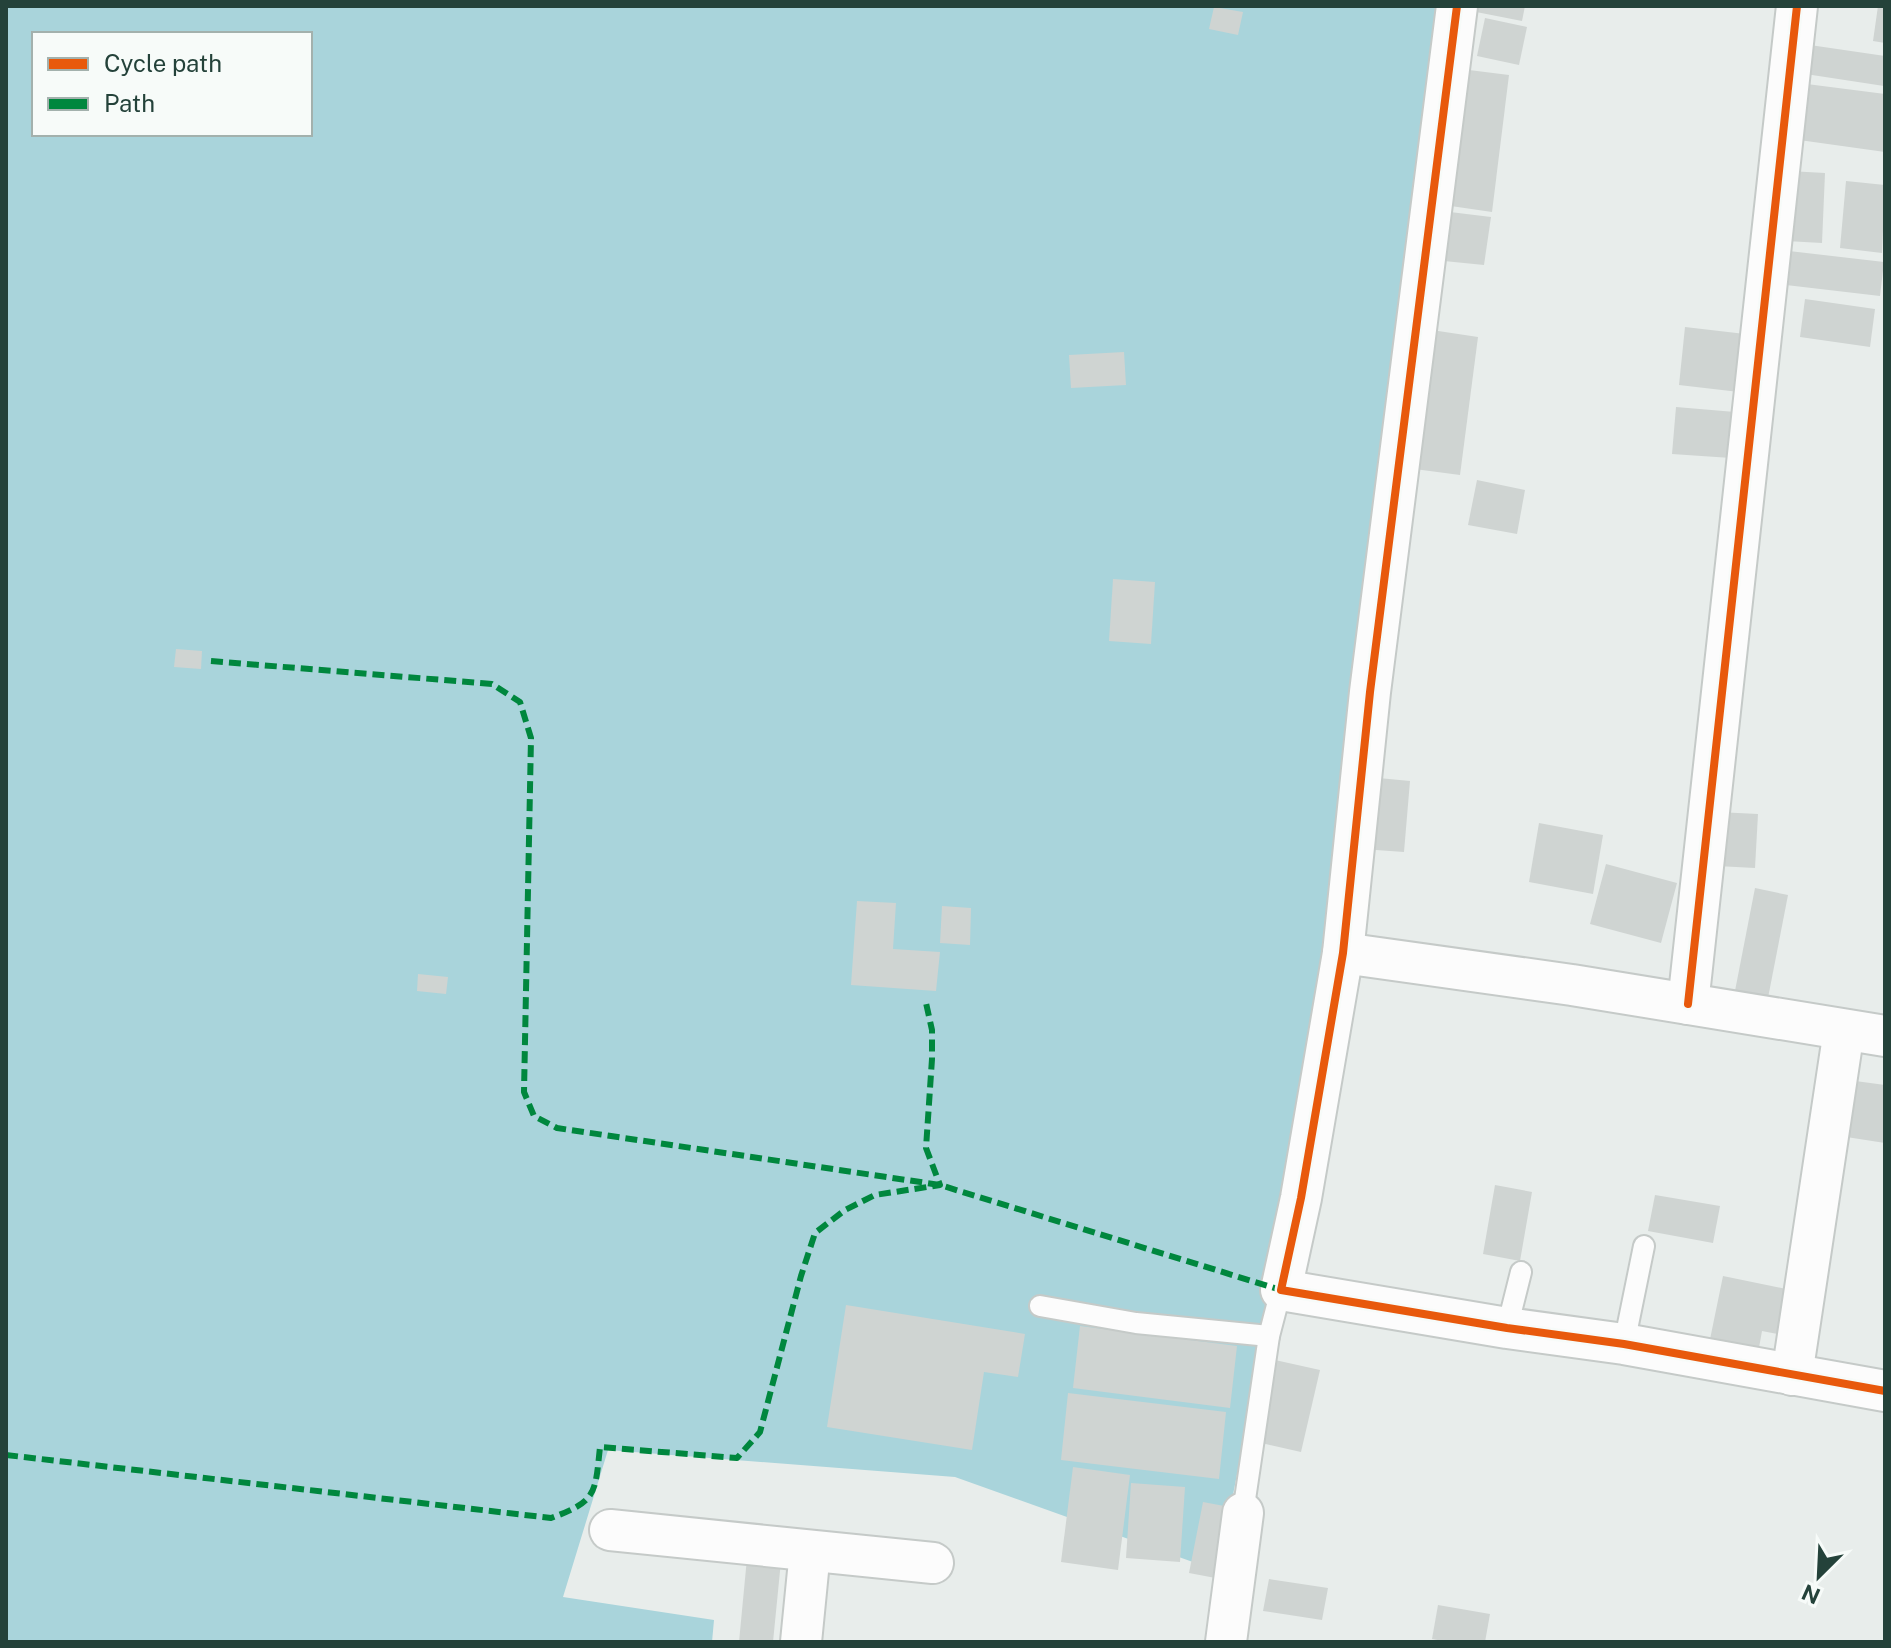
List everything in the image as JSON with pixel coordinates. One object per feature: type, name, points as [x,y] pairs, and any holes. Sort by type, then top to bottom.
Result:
[{"type":"street","points":[[1457,6],[1370,692],[1343,953],[1301,1198],[1281,1290],[1624,1344],[1885,1391]]},
{"type":"street","points":[[1688,1004],[1797,6]]},
{"type":"street","points":[[1343,953],[1885,1036]]},
{"type":"street","points":[[1792,1375],[1844,1030]]},
{"type":"street","points":[[1226,1642],[1243,1513]]},
{"type":"street","points":[[610,1530],[933,1563]]},
{"type":"street","points":[[801,1642],[810,1551]]},
{"type":"lane","points":[[1624,1344],[1644,1246]]},
{"type":"lane","points":[[1507,1328],[1521,1272]]},
{"type":"lane","points":[[1243,1513],[1269,1336],[1281,1290]]},
{"type":"lane","points":[[1040,1306],[1136,1323],[1269,1336]]},
{"type":"water","points":[[6,6],[1451,6],[1328,973],[1275,1281],[1218,1571],[955,1477],[608,1450],[563,1597],[714,1620],[712,1642],[6,1642]]},
{"type":"building","points":[[1467,6],[1525,6],[1522,21],[1466,10]]},
{"type":"building","points":[[1878,6],[1885,6],[1885,43],[1873,41]]},
{"type":"building","points":[[1214,7],[1243,12],[1238,35],[1209,29]]},
{"type":"building","points":[[1485,18],[1527,27],[1519,65],[1477,56]]},
{"type":"building","points":[[1803,44],[1885,56],[1884,86],[1799,73]]},
{"type":"building","points":[[1461,69],[1509,75],[1492,212],[1444,205]]},
{"type":"building","points":[[1799,83],[1885,94],[1885,152],[1792,139]]},
{"type":"building","points":[[1789,171],[1825,173],[1822,243],[1786,241]]},
{"type":"building","points":[[1846,181],[1885,185],[1882,253],[1840,248]]},
{"type":"building","points":[[1450,212],[1491,217],[1484,265],[1444,261]]},
{"type":"building","points":[[1789,251],[1884,262],[1880,296],[1786,285]]},
{"type":"building","points":[[1805,299],[1875,309],[1870,347],[1800,337]]},
{"type":"building","points":[[1685,327],[1745,334],[1739,392],[1679,385]]},
{"type":"building","points":[[1425,329],[1478,337],[1460,475],[1407,468]]},
{"type":"building","points":[[1124,352],[1126,385],[1071,388],[1069,355]]},
{"type":"building","points":[[1676,407],[1735,412],[1731,458],[1672,454]]},
{"type":"building","points":[[1477,480],[1525,490],[1517,534],[1468,525]]},
{"type":"building","points":[[1113,579],[1155,582],[1151,644],[1109,641]]},
{"type":"building","points":[[176,649],[202,651],[201,669],[174,667]]},
{"type":"building","points":[[1368,777],[1410,781],[1404,852],[1362,849]]},
{"type":"building","points":[[1718,812],[1758,814],[1755,868],[1717,866]]},
{"type":"building","points":[[1539,823],[1603,835],[1593,894],[1529,882]]},
{"type":"building","points":[[1606,864],[1677,883],[1661,943],[1590,924]]},
{"type":"building","points":[[1755,888],[1788,895],[1767,1003],[1734,996]]},
{"type":"building","points":[[857,901],[896,903],[893,949],[940,952],[936,991],[851,985]]},
{"type":"building","points":[[942,906],[971,908],[970,945],[940,943]]},
{"type":"building","points":[[418,974],[448,977],[446,994],[417,991]]},
{"type":"building","points":[[1848,1080],[1885,1085],[1885,1143],[1840,1136]]},
{"type":"building","points":[[1495,1185],[1532,1192],[1520,1261],[1483,1254]]},
{"type":"building","points":[[1655,1195],[1720,1206],[1713,1243],[1648,1231]]},
{"type":"building","points":[[1723,1276],[1791,1290],[1782,1335],[1762,1331],[1757,1359],[1708,1349]]},
{"type":"building","points":[[846,1305],[1025,1334],[1018,1377],[984,1372],[972,1450],[827,1427]]},
{"type":"building","points":[[1080,1326],[1237,1346],[1230,1408],[1073,1388]]},
{"type":"building","points":[[1275,1360],[1320,1370],[1301,1452],[1257,1442]]},
{"type":"building","points":[[1068,1393],[1226,1412],[1219,1479],[1061,1460]]},
{"type":"building","points":[[1073,1467],[1130,1475],[1118,1570],[1061,1562]]},
{"type":"building","points":[[1131,1483],[1185,1487],[1180,1562],[1126,1558]]},
{"type":"building","points":[[1203,1502],[1240,1509],[1226,1580],[1189,1573]]},
{"type":"building","points":[[747,1558],[781,1561],[773,1642],[739,1642]]},
{"type":"building","points":[[1269,1579],[1328,1588],[1322,1620],[1263,1611]]},
{"type":"building","points":[[1438,1605],[1490,1614],[1485,1642],[1432,1639]]},
{"type":"marked path","points":[[211,661],[492,684],[520,702],[531,738],[524,1092],[534,1116],[557,1128],[940,1185],[1281,1290],[1282,1281]]},
{"type":"marked path","points":[[6,1455],[551,1518],[577,1506],[591,1494],[597,1476],[600,1447],[737,1458],[760,1432],[815,1233],[845,1210],[875,1195],[940,1185],[926,1148],[932,1059],[932,1030],[926,1003]]},
{"type":"cycle path","points":[[1457,6],[1370,692],[1343,953],[1301,1198],[1281,1290],[1624,1344],[1885,1391]]},
{"type":"cycle path","points":[[1688,1004],[1797,6]]}]
